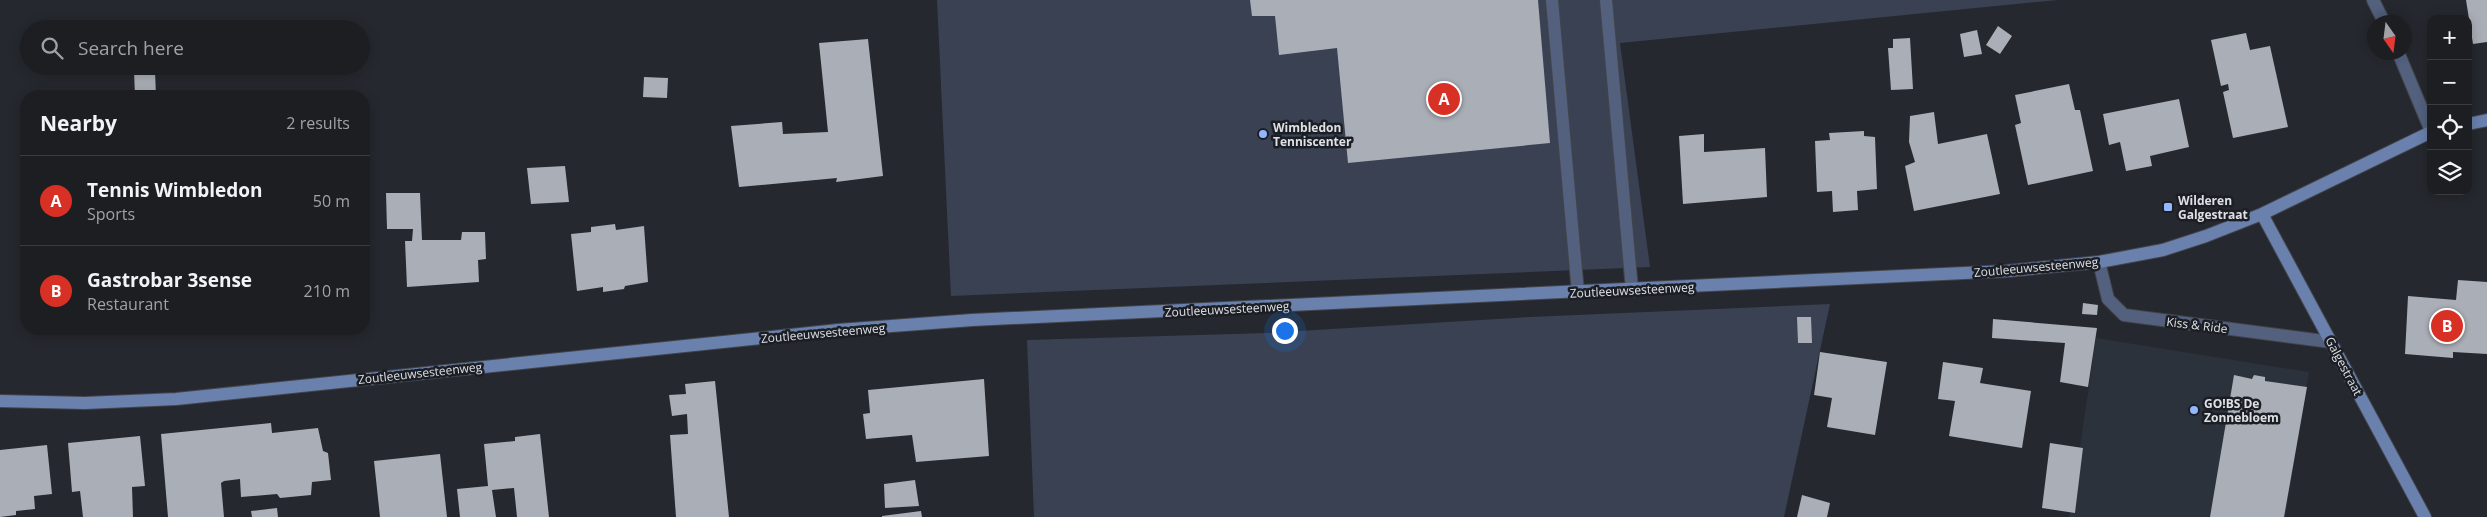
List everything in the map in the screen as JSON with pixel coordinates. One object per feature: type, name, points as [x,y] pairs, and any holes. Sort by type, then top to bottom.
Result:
[{"type":"street","points":[[1552,0],[1578,293]]},
{"type":"street","points":[[1606,0],[1632,290]]},
{"type":"street","points":[[2373,0],[2380,15]]},
{"type":"street","points":[[2401,60],[2427,121]]},
{"type":"street","points":[[2472,123],[2487,120]]},
{"type":"street","name":"Zoutleeuwsesteenweg","points":[[0,401],[85,403],[176,399],[838,330],[972,320],[1578,293],[2008,271],[2099,262],[2163,250],[2206,236],[2262,214],[2427,133]]},
{"type":"street","name":"Galgestraat","points":[[2262,214],[2425,517]]},
{"type":"street","name":"Kiss & Ride","points":[[2099,262],[2108,299],[2124,315],[2331,342]]},
{"type":"shaded area","name":"Wimbledon Tenniscenter","points":[[937,0],[2058,0],[1620,43],[1650,267],[951,296]]},
{"type":"shaded area","points":[[1830,304],[1784,517],[1034,517],[1027,340],[1267,333],[1530,317]]},
{"type":"shaded area","name":"GO!BS De Zonnebloem","points":[[2096,338],[2309,372],[2285,517],[2069,517],[2070,512],[2075,513],[2083,449],[2080,447]]},
{"type":"building","points":[[1250,0],[1538,0],[1550,143],[1348,163],[1337,48],[1279,55],[1275,16],[1252,16]]},
{"type":"building","points":[[2466,0],[2487,0],[2487,42],[2473,44],[2472,15],[2468,15]]},
{"type":"building","points":[[1998,26],[2012,36],[2000,54],[1986,45]]},
{"type":"building","points":[[1977,30],[1982,54],[1964,57],[1960,34]]},
{"type":"building","points":[[2246,33],[2250,50],[2270,46],[2288,127],[2233,138],[2223,92],[2229,90],[2228,84],[2221,86],[2211,40]]},
{"type":"building","points":[[1910,38],[1913,89],[1891,90],[1888,48],[1893,48],[1893,39]]},
{"type":"building","points":[[868,39],[883,176],[836,182],[837,178],[739,187],[731,126],[782,122],[783,134],[828,132],[819,43]]},
{"type":"building","points":[[134,75],[155,75],[156,90],[135,90]]},
{"type":"building","points":[[644,77],[668,78],[667,98],[643,97]]},
{"type":"building","points":[[2069,84],[2075,110],[2080,110],[2093,171],[2028,185],[2015,125],[2021,123],[2015,95]]},
{"type":"building","points":[[2179,99],[2189,147],[2150,156],[2152,166],[2126,171],[2120,142],[2109,145],[2103,114]]},
{"type":"building","points":[[1934,112],[1938,144],[1987,134],[2000,194],[1914,211],[1905,166],[1915,162],[1909,142],[1910,116]]},
{"type":"building","points":[[1864,131],[1864,136],[1875,137],[1877,189],[1857,191],[1858,210],[1833,212],[1832,191],[1817,192],[1815,141],[1830,140],[1829,133]]},
{"type":"building","points":[[1704,134],[1704,152],[1765,148],[1767,197],[1683,204],[1679,136]]},
{"type":"building","points":[[565,166],[569,202],[531,204],[527,168]]},
{"type":"building","points":[[386,193],[420,193],[422,240],[461,240],[462,232],[485,232],[486,259],[478,260],[479,282],[407,287],[405,241],[412,241],[413,229],[387,229]]},
{"type":"building","points":[[615,224],[616,230],[644,226],[648,282],[625,286],[624,289],[603,292],[603,287],[577,291],[571,234],[591,232],[591,227]]},
{"type":"building","points":[[2458,280],[2487,282],[2487,354],[2453,352],[2453,358],[2405,354],[2408,296],[2456,300]]},
{"type":"building","points":[[2083,303],[2098,305],[2097,315],[2082,314]]},
{"type":"building","points":[[1797,317],[1811,317],[1812,343],[1798,343]]},
{"type":"building","points":[[1993,319],[2097,328],[2088,387],[2060,382],[2065,343],[1992,338]]},
{"type":"building","points":[[1820,352],[1887,362],[1875,435],[1827,427],[1832,398],[1814,395]]},
{"type":"building","points":[[1943,362],[1983,368],[1980,383],[2031,391],[2022,448],[1949,436],[1955,401],[1938,399]]},
{"type":"building","points":[[2234,375],[2252,379],[2254,375],[2265,377],[2265,381],[2307,387],[2284,517],[2210,517]]},
{"type":"building","points":[[984,379],[989,456],[916,462],[912,435],[866,439],[863,414],[870,413],[868,390]]},
{"type":"building","points":[[715,381],[729,517],[676,517],[670,435],[688,434],[687,414],[672,416],[669,395],[686,394],[685,384]]},
{"type":"building","points":[[271,423],[272,433],[318,428],[323,451],[328,453],[331,480],[312,482],[311,495],[280,498],[277,494],[241,497],[240,479],[224,481],[221,483],[224,517],[168,517],[161,434]]},
{"type":"building","points":[[540,434],[549,517],[517,517],[514,488],[492,490],[496,517],[460,517],[457,489],[488,486],[484,444],[515,441],[515,437]]},
{"type":"building","points":[[140,436],[145,486],[132,487],[133,517],[83,517],[80,491],[72,492],[68,443]]},
{"type":"building","points":[[2050,443],[2083,448],[2075,513],[2042,508]]},
{"type":"building","points":[[47,445],[52,494],[34,496],[35,509],[16,511],[16,515],[0,517],[0,450]]},
{"type":"building","points":[[440,454],[447,517],[380,517],[374,461]]},
{"type":"building","points":[[915,480],[919,506],[885,508],[884,484]]},
{"type":"building","points":[[1802,495],[1830,503],[1827,517],[1797,517]]},
{"type":"building","points":[[277,508],[278,517],[252,517],[251,511]]},
{"type":"building","points":[[921,511],[922,517],[882,517],[882,516]]},
{"type":"place","name":"Tennis Wimbledon","points":[[1444,99]]},
{"type":"place","name":"Wimbledon Tenniscenter","points":[[1263,134]]},
{"type":"place","name":"Wilderen Galgestraat","points":[[2168,207]]},
{"type":"place","name":"Gastrobar 3sense","points":[[2447,326]]},
{"type":"place","name":"GO!BS De Zonnebloem","points":[[2194,410]]}]
